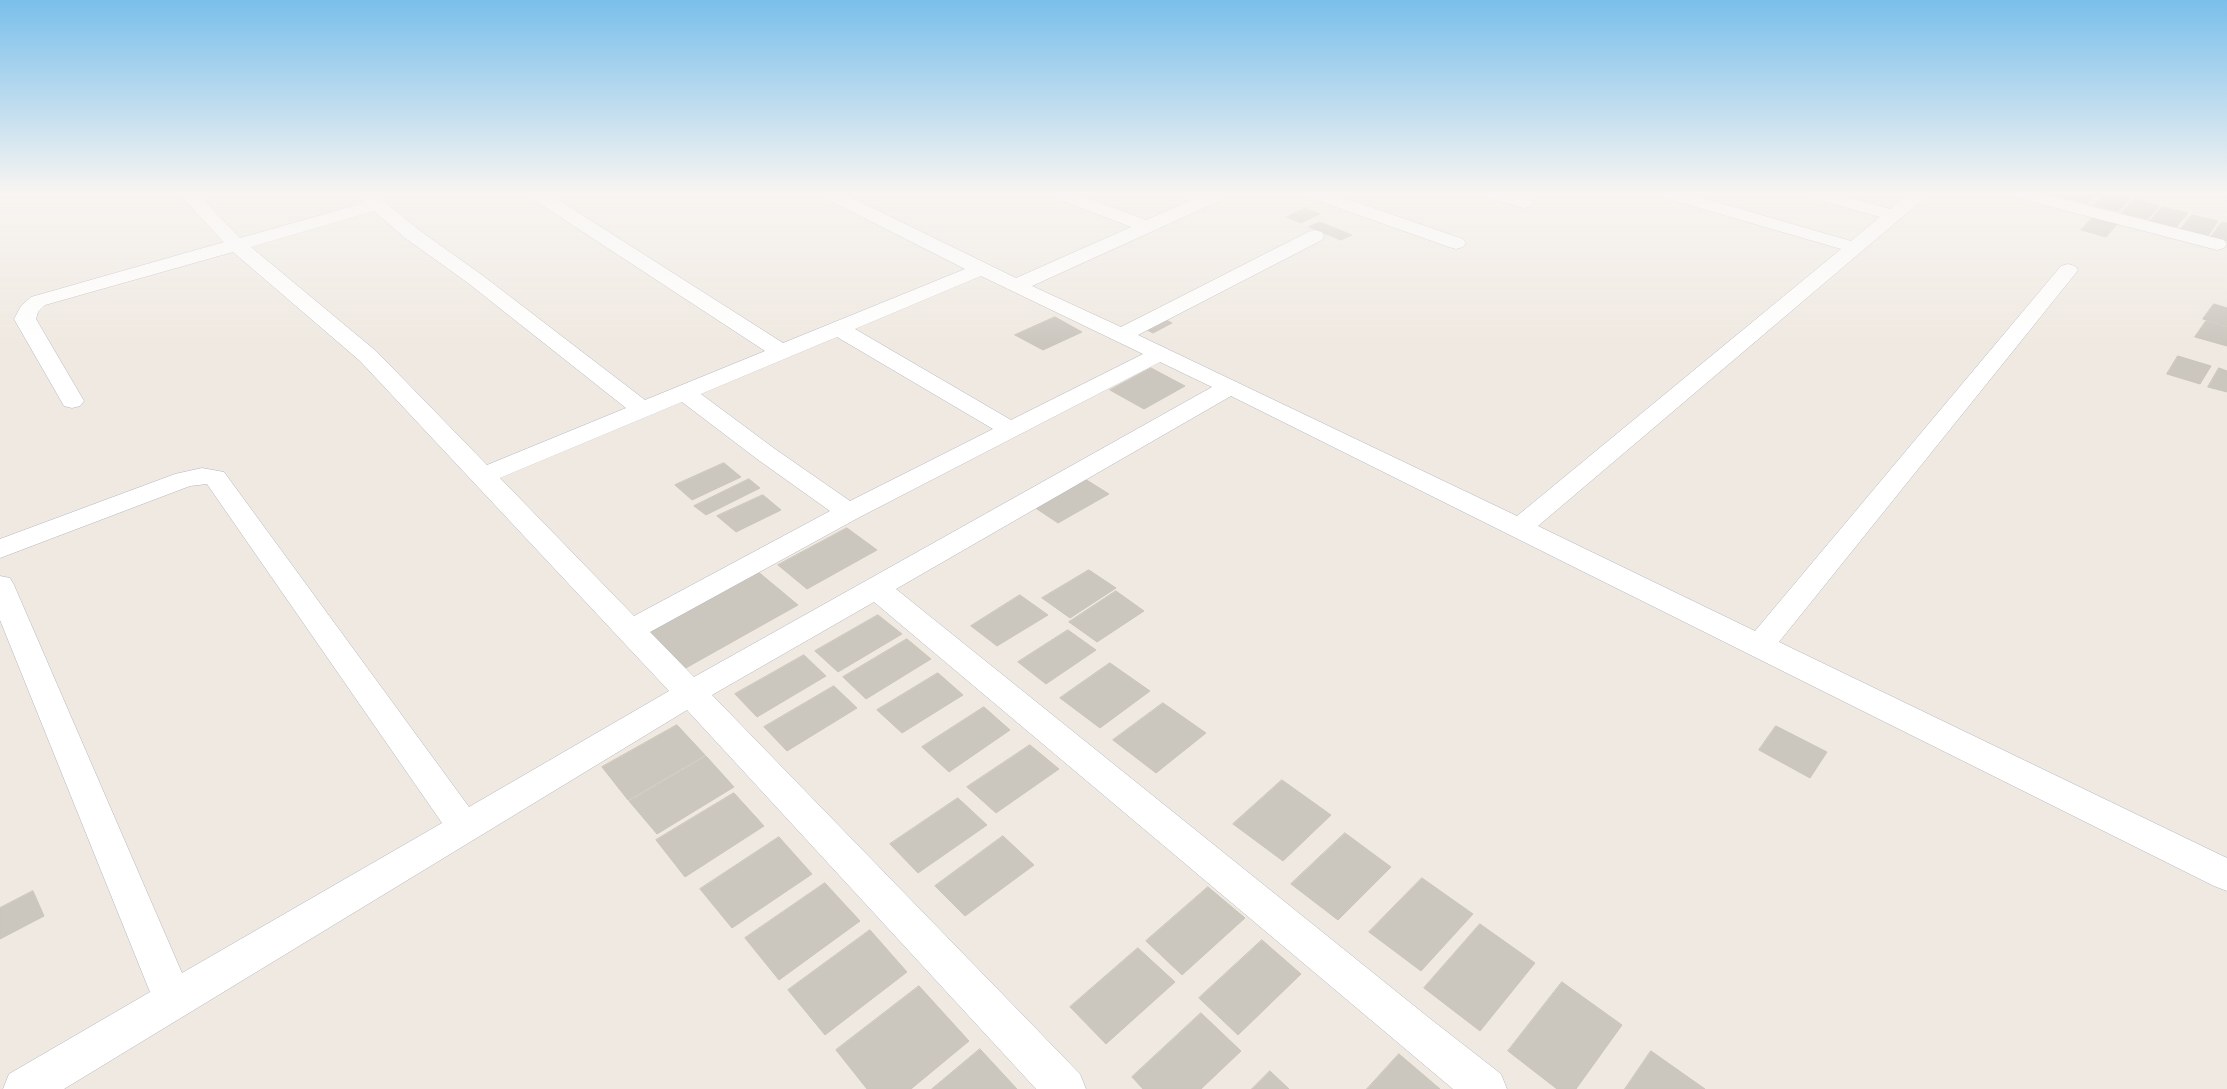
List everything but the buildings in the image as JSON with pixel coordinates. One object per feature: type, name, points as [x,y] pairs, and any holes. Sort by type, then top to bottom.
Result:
[{"type":"street","points":[[72,401],[24,318],[28,310],[38,301],[239,243]]},
{"type":"street","points":[[428,243],[643,410]]},
{"type":"street","points":[[612,243],[781,352]]},
{"type":"street","points":[[930,243],[1230,387],[2227,875]]},
{"type":"street","points":[[1017,285],[1109,243]]},
{"type":"street","points":[[1122,335],[1301,243]]},
{"type":"street","points":[[1836,243],[1853,248]]},
{"type":"street","points":[[1519,528],[1859,243]]},
{"type":"street","points":[[2211,243],[2216,244]]},
{"type":"street","points":[[236,244],[368,356],[631,630],[1065,1089]]},
{"type":"street","points":[[483,476],[981,268]]},
{"type":"street","points":[[1759,646],[2068,270]]},
{"type":"street","points":[[838,328],[1011,430]]},
{"type":"street","points":[[631,630],[849,512],[1160,354]]},
{"type":"street","points":[[24,1089],[690,693],[1230,387]]},
{"type":"street","points":[[685,392],[766,454],[849,512]]},
{"type":"street","points":[[0,549],[184,479],[202,476],[215,477],[464,827]]},
{"type":"street","points":[[0,585],[174,1001]]},
{"type":"street","points":[[875,588],[1405,1025],[1486,1089]]}]
